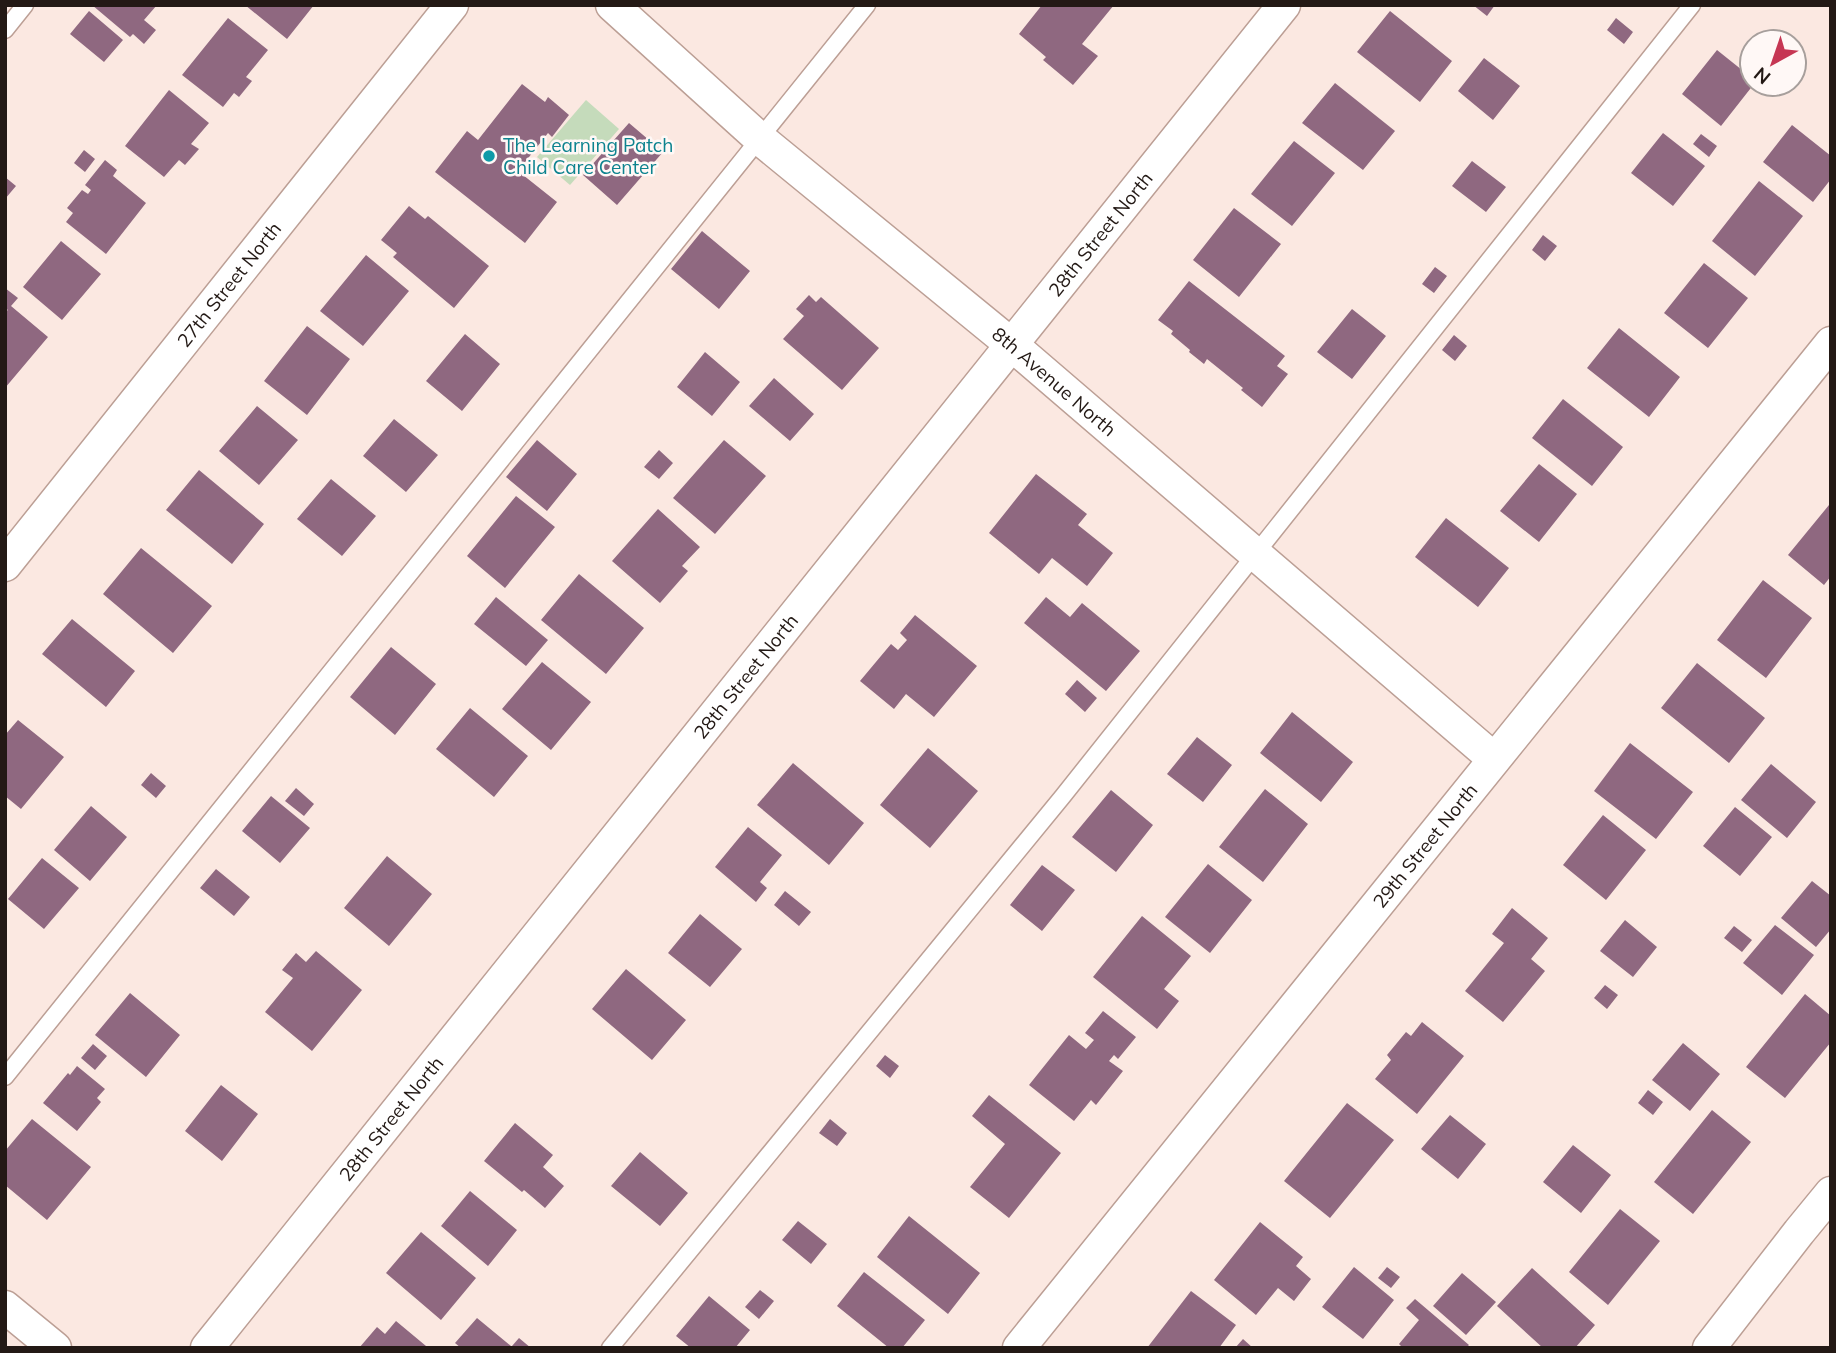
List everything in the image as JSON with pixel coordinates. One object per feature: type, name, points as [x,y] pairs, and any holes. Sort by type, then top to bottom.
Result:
[{"type":"street","name":"27th Street North","points":[[5,565],[452,5]]},
{"type":"street","name":"8th Avenue North","points":[[612,5],[759,138],[1012,345],[1494,759]]},
{"type":"street","name":"28th Street North","points":[[207,1348],[1284,5]]},
{"type":"street","name":"29th Street North","points":[[1019,1348],[1831,343]]},
{"type":"street","points":[[1709,1348],[1831,1193]]},
{"type":"street","points":[[5,1307],[55,1348]]},
{"type":"lane","points":[[5,30],[25,5]]},
{"type":"lane","points":[[5,1077],[867,5]]},
{"type":"lane","points":[[610,1348],[1063,796],[1692,5]]},
{"type":"green space","points":[[586,100],[619,129],[570,185],[537,157]]},
{"type":"building","points":[[92,5],[157,5],[144,20],[156,30],[144,44],[133,34],[130,37]]},
{"type":"building","points":[[245,5],[314,5],[287,39]]},
{"type":"building","points":[[1042,5],[1114,5],[1082,44],[1098,56],[1073,85],[1043,60],[1046,57],[1019,34]]},
{"type":"building","points":[[1473,5],[1495,5],[1487,16]]},
{"type":"building","points":[[89,11],[123,40],[104,62],[70,34]]},
{"type":"building","points":[[1390,11],[1452,61],[1420,102],[1357,52]]},
{"type":"building","points":[[228,18],[268,50],[246,77],[252,81],[239,97],[234,93],[223,107],[182,75]]},
{"type":"building","points":[[1616,18],[1633,32],[1624,44],[1607,30]]},
{"type":"building","points":[[1717,50],[1738,67],[1738,98],[1743,98],[1721,126],[1682,94]]},
{"type":"building","points":[[1484,58],[1520,86],[1493,120],[1458,91]]},
{"type":"building","points":[[1335,83],[1395,131],[1363,170],[1302,123]]},
{"type":"building","name":"The Learning Patch Child Care Center","points":[[522,84],[545,102],[548,97],[569,115],[552,137],[548,133],[518,171],[557,202],[525,243],[435,172],[467,131],[478,140]]},
{"type":"building","points":[[169,90],[209,123],[191,144],[199,149],[185,165],[179,160],[164,177],[125,146]]},
{"type":"building","points":[[629,123],[663,152],[617,205],[583,175]]},
{"type":"building","points":[[1792,125],[1831,156],[1831,179],[1813,202],[1763,162]]},
{"type":"building","points":[[1663,133],[1705,166],[1673,206],[1631,173]]},
{"type":"building","points":[[1701,134],[1717,146],[1709,157],[1693,144]]},
{"type":"building","points":[[1294,141],[1335,173],[1292,226],[1251,194]]},
{"type":"building","points":[[84,150],[95,159],[85,172],[74,163]]},
{"type":"building","points":[[105,160],[117,170],[113,176],[146,203],[106,254],[66,222],[73,213],[67,208],[82,190],[88,194],[91,190],[85,185]]},
{"type":"building","points":[[1472,161],[1506,187],[1486,212],[1452,186]]},
{"type":"building","points":[[5,177],[16,186],[5,199]]},
{"type":"building","points":[[1759,181],[1803,216],[1755,276],[1712,241]]},
{"type":"building","points":[[409,206],[425,219],[428,216],[489,266],[454,308],[393,257],[397,253],[381,240]]},
{"type":"building","points":[[1234,208],[1281,244],[1239,297],[1193,260]]},
{"type":"building","points":[[702,231],[750,271],[719,309],[671,269]]},
{"type":"building","points":[[1543,235],[1557,246],[1545,261],[1532,250]]},
{"type":"building","points":[[61,241],[101,274],[62,320],[23,287]]},
{"type":"building","points":[[366,255],[409,291],[363,346],[320,311]]},
{"type":"building","points":[[1704,263],[1748,298],[1708,348],[1664,313]]},
{"type":"building","points":[[1435,267],[1447,276],[1434,293],[1422,284]]},
{"type":"building","points":[[1189,281],[1285,356],[1277,366],[1288,374],[1262,407],[1207,359],[1204,364],[1189,352],[1190,350],[1171,334],[1173,331],[1158,320]]},
{"type":"building","points":[[5,288],[18,298],[11,306],[48,337],[5,388],[5,312],[8,310],[5,308]]},
{"type":"building","points":[[809,295],[816,302],[821,297],[879,348],[842,390],[783,339],[804,316],[796,309]]},
{"type":"building","points":[[1352,309],[1386,336],[1352,379],[1317,352]]},
{"type":"building","points":[[307,326],[350,359],[307,415],[264,381]]},
{"type":"building","points":[[1619,328],[1680,377],[1649,417],[1587,368]]},
{"type":"building","points":[[465,334],[500,364],[462,411],[426,381]]},
{"type":"building","points":[[1454,335],[1467,346],[1455,361],[1442,350]]},
{"type":"building","points":[[705,352],[740,382],[712,416],[677,387]]},
{"type":"building","points":[[774,378],[814,414],[790,441],[749,406]]},
{"type":"building","points":[[1563,399],[1623,447],[1592,486],[1532,438]]},
{"type":"building","points":[[257,406],[298,440],[259,485],[219,451]]},
{"type":"building","points":[[394,419],[438,455],[406,492],[363,456]]},
{"type":"building","points":[[537,440],[577,474],[547,511],[506,477]]},
{"type":"building","points":[[724,440],[766,476],[715,534],[673,498]]},
{"type":"building","points":[[659,450],[673,463],[659,479],[644,467]]},
{"type":"building","points":[[1539,464],[1577,494],[1539,542],[1500,511]]},
{"type":"building","points":[[199,470],[264,524],[232,564],[166,510]]},
{"type":"building","points":[[1036,474],[1087,514],[1078,525],[1113,553],[1087,586],[1052,558],[1039,574],[989,533]]},
{"type":"building","points":[[331,479],[376,516],[342,556],[297,519]]},
{"type":"building","points":[[516,496],[555,527],[505,588],[467,556]]},
{"type":"building","points":[[1829,505],[1831,576],[1824,585],[1788,555]]},
{"type":"building","points":[[658,509],[700,547],[682,566],[688,571],[660,603],[612,561]]},
{"type":"building","points":[[1446,518],[1509,568],[1478,607],[1415,557]]},
{"type":"building","points":[[141,548],[212,606],[173,653],[103,594]]},
{"type":"building","points":[[579,574],[644,628],[606,674],[541,620]]},
{"type":"building","points":[[1763,580],[1812,618],[1766,678],[1717,640]]},
{"type":"building","points":[[496,597],[548,640],[526,666],[474,624]]},
{"type":"building","points":[[1046,597],[1070,617],[1082,603],[1140,651],[1106,691],[1024,623]]},
{"type":"building","points":[[915,615],[977,666],[934,717],[906,694],[894,709],[860,681],[891,644],[898,650],[907,640],[900,633]]},
{"type":"building","points":[[72,619],[135,671],[106,707],[42,654]]},
{"type":"building","points":[[391,647],[436,684],[395,735],[350,697]]},
{"type":"building","points":[[542,662],[591,702],[551,750],[502,709]]},
{"type":"building","points":[[1697,663],[1765,718],[1729,763],[1661,708]]},
{"type":"building","points":[[1077,680],[1097,698],[1085,712],[1065,694]]},
{"type":"building","points":[[470,708],[528,756],[494,797],[436,749]]},
{"type":"building","points":[[1292,712],[1353,762],[1321,802],[1260,753]]},
{"type":"building","points":[[18,720],[64,757],[21,809],[5,796],[5,735]]},
{"type":"building","points":[[1197,737],[1232,765],[1203,802],[1167,774]]},
{"type":"building","points":[[1630,743],[1693,792],[1656,839],[1594,791]]},
{"type":"building","points":[[928,748],[978,791],[930,848],[880,805]]},
{"type":"building","points":[[793,763],[864,823],[829,865],[757,805]]},
{"type":"building","points":[[1771,764],[1816,802],[1787,838],[1741,800]]},
{"type":"building","points":[[151,773],[166,786],[156,798],[141,785]]},
{"type":"building","points":[[296,788],[314,804],[304,816],[285,801]]},
{"type":"building","points":[[1265,789],[1308,824],[1263,882],[1219,847]]},
{"type":"building","points":[[1111,790],[1153,825],[1116,872],[1072,837]]},
{"type":"building","points":[[271,796],[310,828],[280,863],[242,831]]},
{"type":"building","points":[[91,806],[127,837],[90,881],[54,850]]},
{"type":"building","points":[[1735,807],[1772,837],[1740,876],[1703,846]]},
{"type":"building","points":[[1603,815],[1646,850],[1606,900],[1563,865]]},
{"type":"building","points":[[748,827],[782,855],[760,882],[767,888],[756,902],[715,867]]},
{"type":"building","points":[[387,856],[432,894],[389,946],[344,908]]},
{"type":"building","points":[[42,858],[79,888],[44,929],[8,899]]},
{"type":"building","points":[[1208,864],[1252,900],[1210,953],[1165,917]]},
{"type":"building","points":[[1042,865],[1075,890],[1042,931],[1010,905]]},
{"type":"building","points":[[216,869],[250,897],[234,916],[200,888]]},
{"type":"building","points":[[1812,881],[1831,896],[1831,929],[1816,947],[1781,918]]},
{"type":"building","points":[[785,891],[811,912],[799,926],[774,905]]},
{"type":"building","points":[[1512,908],[1548,938],[1531,959],[1545,971],[1503,1022],[1465,991],[1504,943],[1492,934]]},
{"type":"building","points":[[700,914],[742,949],[710,987],[668,953]]},
{"type":"building","points":[[1142,916],[1191,956],[1164,989],[1179,1001],[1157,1029],[1093,977]]},
{"type":"building","points":[[1625,920],[1657,947],[1633,977],[1600,951]]},
{"type":"building","points":[[1775,925],[1814,955],[1782,995],[1743,963]]},
{"type":"building","points":[[1734,926],[1752,940],[1742,952],[1724,938]]},
{"type":"building","points":[[316,951],[362,990],[312,1051],[265,1012],[293,978],[282,970],[296,953],[306,962]]},
{"type":"building","points":[[626,969],[686,1020],[652,1060],[592,1009]]},
{"type":"building","points":[[1605,985],[1618,995],[1607,1009],[1594,998]]},
{"type":"building","points":[[130,993],[180,1035],[146,1077],[95,1035]]},
{"type":"building","points":[[1805,994],[1831,1016],[1831,1042],[1785,1098],[1746,1067]]},
{"type":"building","points":[[1103,1011],[1136,1037],[1118,1059],[1114,1055],[1109,1061],[1123,1071],[1096,1105],[1091,1100],[1074,1121],[1029,1085],[1069,1035],[1086,1049],[1094,1040],[1085,1033]]},
{"type":"building","points":[[1422,1022],[1464,1056],[1417,1114],[1375,1079],[1391,1060],[1387,1055],[1406,1032],[1411,1036]]},
{"type":"building","points":[[1683,1043],[1720,1074],[1690,1111],[1652,1080]]},
{"type":"building","points":[[93,1044],[107,1056],[95,1070],[81,1058]]},
{"type":"building","points":[[885,1055],[899,1066],[890,1078],[876,1066]]},
{"type":"building","points":[[77,1066],[105,1089],[97,1098],[101,1102],[77,1131],[43,1103]]},
{"type":"building","points":[[221,1085],[258,1114],[222,1161],[185,1131]]},
{"type":"building","points":[[1648,1090],[1663,1102],[1653,1115],[1638,1103]]},
{"type":"building","points":[[989,1095],[1061,1153],[1009,1218],[970,1187],[1005,1144],[972,1116]]},
{"type":"building","points":[[1347,1103],[1394,1140],[1330,1218],[1284,1181]]},
{"type":"building","points":[[1712,1110],[1751,1142],[1693,1214],[1654,1182]]},
{"type":"building","points":[[1450,1115],[1486,1144],[1458,1179],[1421,1149]]},
{"type":"building","points":[[32,1119],[91,1167],[47,1220],[5,1185],[5,1151]]},
{"type":"building","points":[[830,1119],[847,1133],[837,1146],[819,1133]]},
{"type":"building","points":[[515,1123],[553,1155],[543,1167],[564,1186],[545,1208],[484,1161]]},
{"type":"building","points":[[1573,1145],[1611,1175],[1581,1213],[1543,1182]]},
{"type":"building","points":[[640,1152],[688,1193],[660,1226],[611,1186]]},
{"type":"building","points":[[470,1191],[517,1230],[488,1266],[441,1226]]},
{"type":"building","points":[[1620,1209],[1660,1241],[1608,1305],[1569,1272]]},
{"type":"building","points":[[909,1216],[980,1273],[948,1314],[877,1257]]},
{"type":"building","points":[[798,1221],[827,1244],[811,1264],[782,1240]]},
{"type":"building","points":[[1260,1222],[1303,1257],[1296,1266],[1311,1279],[1294,1301],[1278,1288],[1256,1315],[1214,1280]]},
{"type":"building","points":[[421,1232],[476,1278],[441,1320],[386,1273]]},
{"type":"building","points":[[1354,1267],[1394,1300],[1363,1339],[1322,1307]]},
{"type":"building","points":[[1387,1267],[1400,1277],[1391,1288],[1378,1278]]},
{"type":"building","points":[[1532,1268],[1595,1325],[1575,1348],[1543,1348],[1497,1306]]},
{"type":"building","points":[[864,1272],[925,1320],[902,1348],[889,1348],[837,1306]]},
{"type":"building","points":[[1462,1273],[1496,1302],[1466,1335],[1433,1306]]},
{"type":"building","points":[[760,1290],[774,1301],[759,1319],[745,1307]]},
{"type":"building","points":[[1191,1291],[1236,1325],[1219,1348],[1147,1348]]},
{"type":"building","points":[[709,1296],[750,1330],[735,1348],[691,1348],[676,1336]]},
{"type":"building","points":[[1415,1299],[1469,1345],[1466,1348],[1403,1348],[1399,1344],[1419,1320],[1406,1308]]},
{"type":"building","points":[[477,1318],[511,1346],[510,1348],[461,1348],[455,1343]]},
{"type":"building","points":[[396,1321],[426,1346],[425,1348],[359,1348],[377,1327],[385,1334]]},
{"type":"building","points":[[519,1338],[531,1348],[514,1348],[512,1346]]},
{"type":"building","points":[[1243,1339],[1253,1348],[1235,1348]]},
{"type":"place","name":"The Learning Patch Child Care Center","points":[[489,156]]}]
